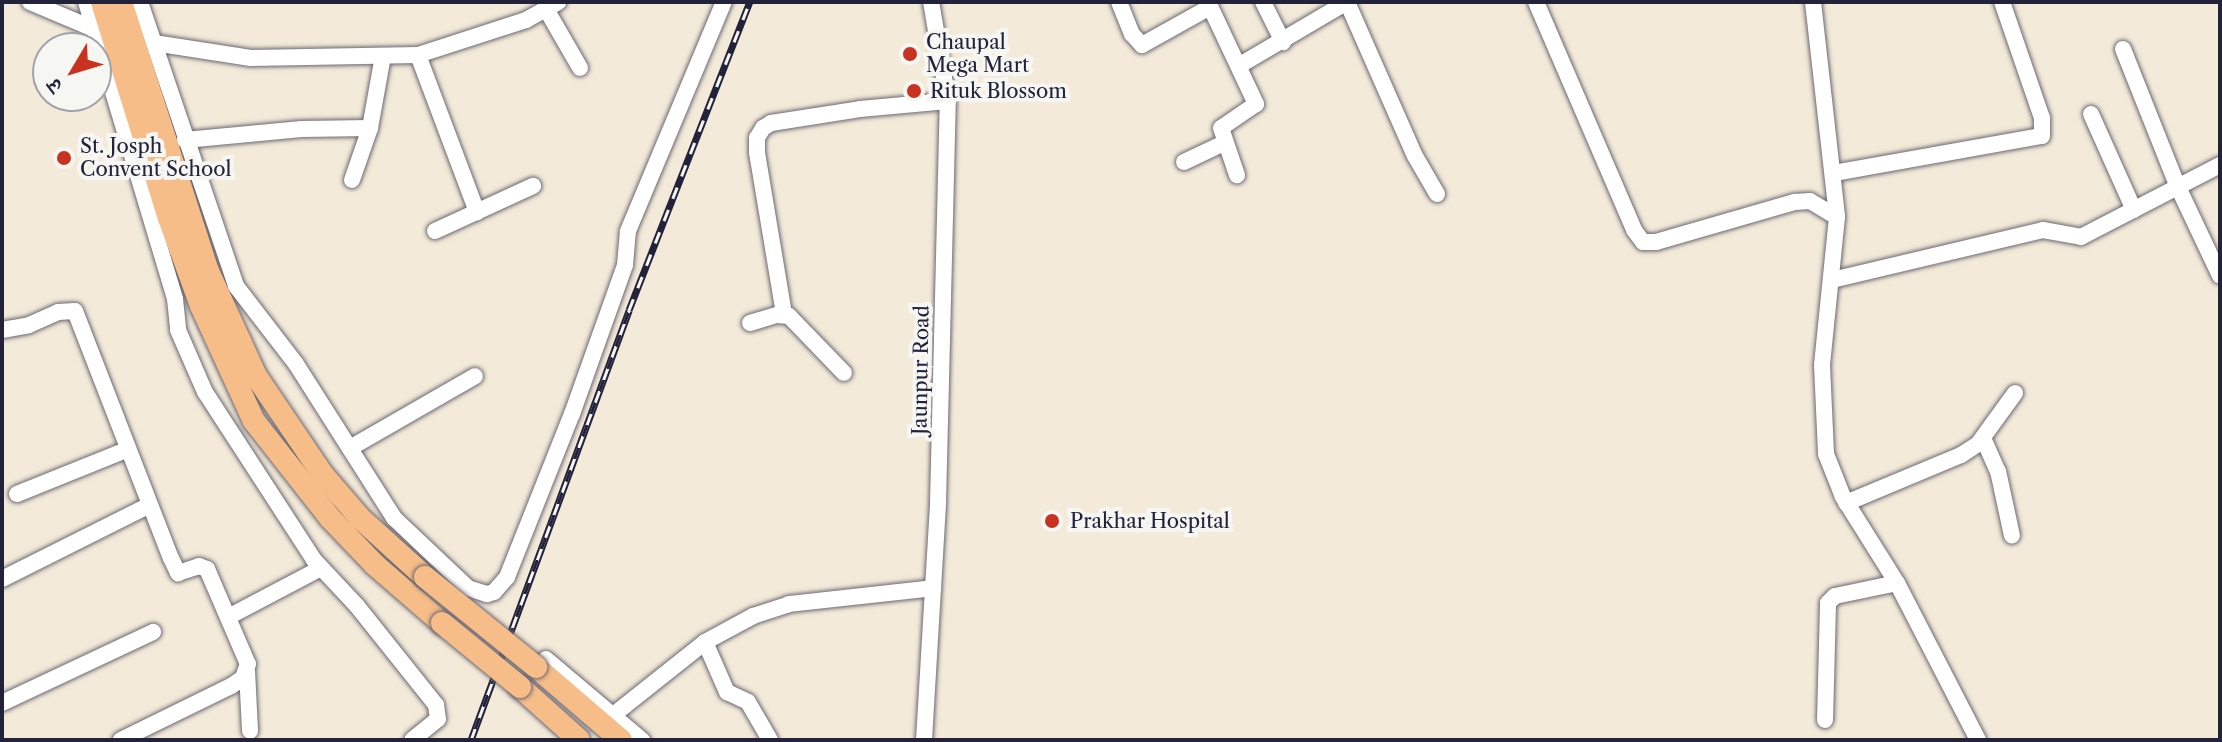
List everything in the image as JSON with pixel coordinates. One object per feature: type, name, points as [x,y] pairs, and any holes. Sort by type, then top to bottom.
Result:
[{"type":"highway","points":[[102,2],[169,218],[201,306],[254,421],[330,518],[375,565],[579,740]]},
{"type":"highway","points":[[121,2],[208,271],[256,376],[323,475],[360,518],[425,577],[541,663],[621,740]]},
{"type":"street","points":[[30,2],[94,29]]},
{"type":"street","points":[[86,2],[175,299],[178,330],[205,392],[321,568],[357,606],[436,705],[438,719],[412,740]]},
{"type":"street","points":[[140,2],[236,286],[296,364],[394,518],[468,588],[487,594],[502,585],[577,400],[625,265],[628,231],[724,2]]},
{"type":"street","name":"Jaunpur Road","points":[[924,740],[933,588],[948,101],[931,2]]},
{"type":"street","points":[[1119,2],[1132,34],[1142,45],[1209,5],[1256,104],[1221,128],[1237,175]]},
{"type":"street","points":[[1263,2],[1283,42]]},
{"type":"street","points":[[1240,65],[1347,2],[1415,156],[1437,194]]},
{"type":"street","points":[[1536,2],[1634,230],[1643,242],[1656,242],[1795,202],[1810,201],[1837,217]]},
{"type":"street","points":[[1813,2],[1837,217],[1822,365],[1826,454],[1846,503],[1897,583],[1978,740]]},
{"type":"street","points":[[1834,173],[2042,136],[2042,118],[2002,2]]},
{"type":"street","points":[[154,43],[251,58],[418,55],[526,20],[552,6],[580,68]]},
{"type":"street","points":[[2123,49],[2178,187],[2220,276]]},
{"type":"street","points":[[418,55],[477,212]]},
{"type":"street","points":[[352,180],[370,128],[383,56]]},
{"type":"street","points":[[844,373],[784,314],[757,138],[763,128],[771,123],[860,109],[948,101]]},
{"type":"street","points":[[2091,114],[2134,210]]},
{"type":"street","points":[[185,140],[301,129],[370,128]]},
{"type":"street","points":[[1184,162],[1224,143]]},
{"type":"street","points":[[1832,280],[2043,230],[2081,237],[2220,165]]},
{"type":"street","points":[[435,231],[533,186]]},
{"type":"street","points":[[2,330],[29,325],[58,312],[75,311],[148,506],[178,573],[199,566],[207,569],[230,616],[248,664],[250,731]]},
{"type":"street","points":[[750,323],[784,314]]},
{"type":"street","points":[[350,448],[475,376]]},
{"type":"street","points":[[1846,503],[1961,455],[1983,438],[2015,393]]},
{"type":"street","points":[[1983,438],[1998,471],[2012,536]]},
{"type":"street","points":[[17,494],[126,450]]},
{"type":"street","points":[[2,579],[148,506]]},
{"type":"street","points":[[230,616],[321,568]]},
{"type":"street","points":[[1825,720],[1828,603],[1835,596],[1897,583]]},
{"type":"street","points":[[612,716],[705,642],[753,616],[789,604],[933,588]]},
{"type":"street","points":[[2,703],[153,632]]},
{"type":"street","points":[[705,642],[727,692],[748,702],[770,740]]},
{"type":"street","points":[[541,663],[642,740]]},
{"type":"street","points":[[121,740],[231,686],[247,671]]},
{"type":"railway","points":[[471,740],[629,310],[750,2]]},
{"type":"place","name":"Chaupal Mega Mart","points":[[910,54]]},
{"type":"place","name":"Rituk Blossom","points":[[914,91]]},
{"type":"place","name":"St. Josph Convent School","points":[[64,158]]},
{"type":"place","name":"Prakhar Hospital","points":[[1052,521]]}]
